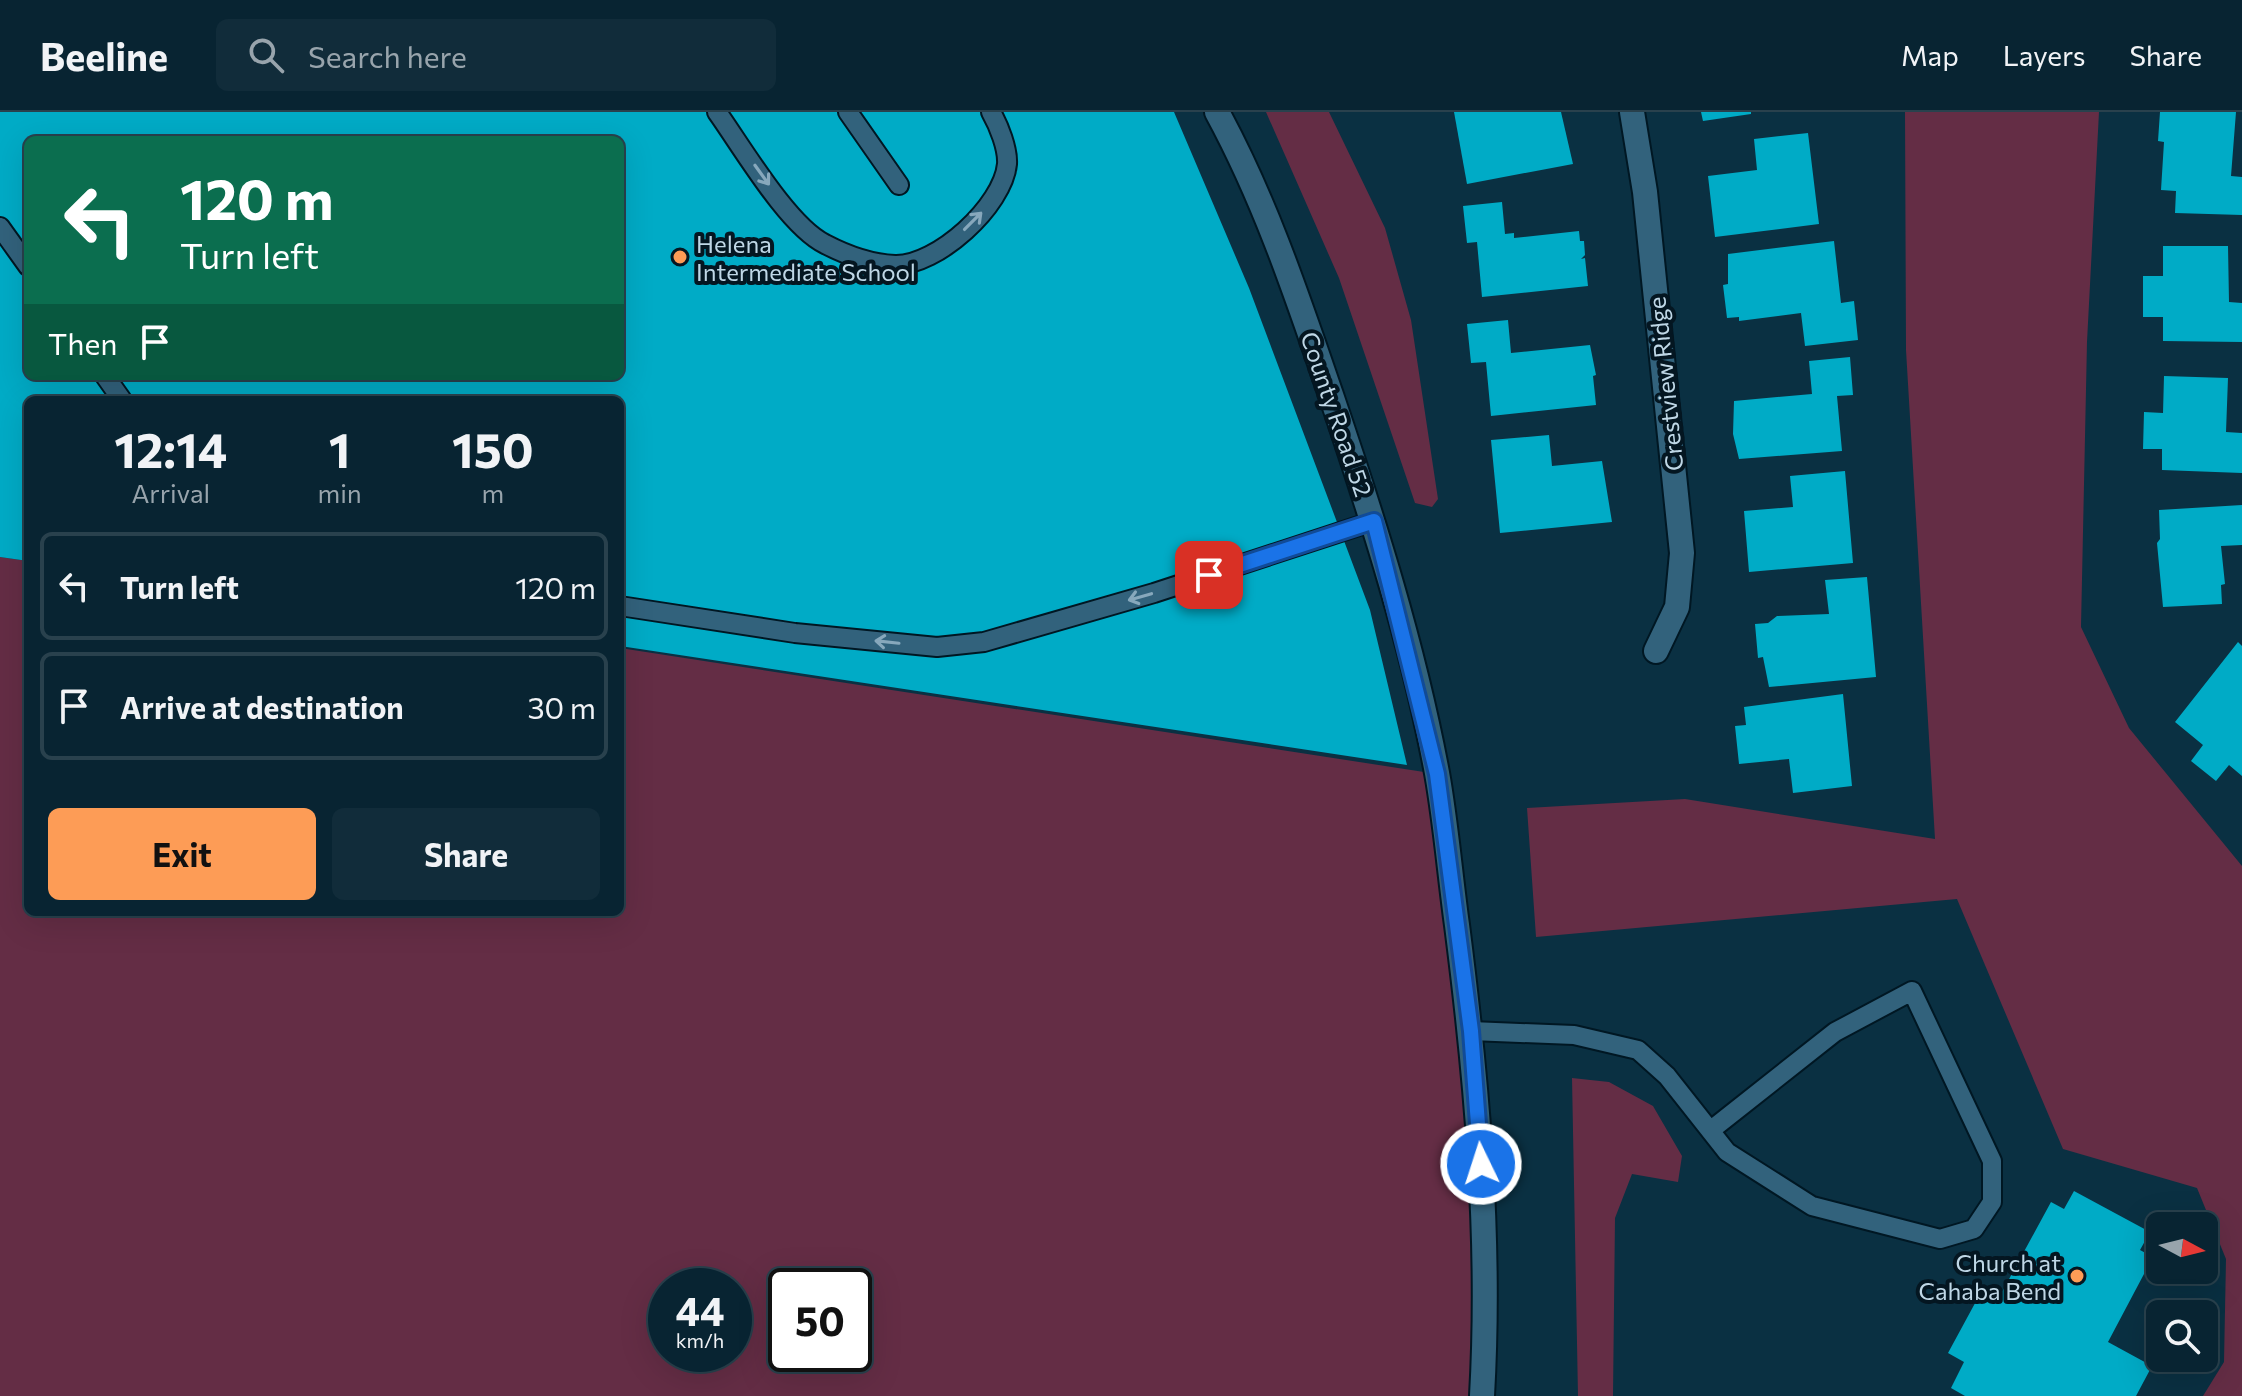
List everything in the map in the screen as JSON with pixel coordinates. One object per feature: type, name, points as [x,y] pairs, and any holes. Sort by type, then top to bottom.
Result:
[{"type":"main road","name":"County Road 52","points":[[1217,112],[1242,158],[1287,267],[1374,521],[1437,774],[1471,1031],[1481,1164],[1484,1293],[1482,1396]]},
{"type":"main road","name":"Crestview Ridge","points":[[1632,112],[1645,192],[1682,553],[1677,607],[1656,651]]},
{"type":"lane","points":[[717,112],[796,221],[821,243],[861,260],[897,265],[924,258],[954,240],[993,201],[1003,184],[1008,161],[991,112]]},
{"type":"lane","points":[[848,112],[899,185]]},
{"type":"lane","points":[[0,227],[24,260]]},
{"type":"lane","points":[[624,607],[795,633],[937,647],[984,642],[1154,593],[1374,521]]},
{"type":"lane","points":[[1471,1031],[1574,1035],[1638,1050],[1667,1076],[1727,1152],[1812,1206],[1940,1239],[1974,1229],[1992,1202],[1992,1161],[1912,991],[1835,1032],[1711,1130]]},
{"type":"shaded area","points":[[1266,112],[1329,112],[1385,228],[1411,320],[1438,499],[1432,507],[1415,503],[1339,278]]},
{"type":"shaded area","points":[[1905,112],[2099,112],[2087,342],[2081,627],[2129,728],[2242,866],[2242,1396],[2203,1396],[2224,1362],[2226,1259],[2218,1239],[2218,1212],[2207,1212],[2197,1188],[2063,1149],[1957,899],[1536,937],[1527,808],[1685,799],[1935,839],[1906,350]]},
{"type":"shaded area","points":[[0,557],[24,560],[24,916],[624,916],[624,649],[1437,774],[1484,1293],[1475,1396],[0,1396]]},
{"type":"shaded area","points":[[1572,1078],[1609,1082],[1653,1106],[1682,1156],[1678,1182],[1632,1174],[1615,1218],[1613,1396],[1578,1396]]},
{"type":"building","points":[[0,112],[1174,112],[1249,288],[1370,610],[1407,765],[624,647],[624,396],[24,396],[24,560],[0,557]]},
{"type":"building","points":[[1454,112],[1561,112],[1573,164],[1467,184]]},
{"type":"building","points":[[1701,112],[1751,112],[1751,114],[1703,121]]},
{"type":"building","points":[[2160,112],[2236,112],[2231,176],[2242,177],[2242,215],[2175,213],[2176,191],[2161,190],[2164,142],[2158,141]]},
{"type":"building","points":[[1808,133],[1819,224],[1715,237],[1708,176],[1757,170],[1754,139]]},
{"type":"building","points":[[1502,202],[1505,234],[1514,233],[1514,238],[1579,231],[1580,241],[1584,241],[1585,255],[1581,259],[1585,258],[1588,286],[1482,297],[1477,242],[1467,243],[1463,206]]},
{"type":"building","points":[[1834,241],[1841,303],[1854,301],[1858,340],[1805,346],[1801,313],[1739,321],[1739,317],[1727,318],[1723,285],[1728,284],[1728,254]]},
{"type":"building","points":[[2163,246],[2228,246],[2229,302],[2242,303],[2242,342],[2163,341],[2163,317],[2143,317],[2143,276],[2163,276]]},
{"type":"building","points":[[1508,320],[1511,353],[1590,345],[1596,375],[1593,376],[1596,405],[1491,416],[1486,362],[1471,363],[1467,324]]},
{"type":"building","points":[[1850,357],[1853,395],[1837,396],[1842,451],[1739,459],[1733,434],[1734,401],[1812,394],[1809,361]]},
{"type":"building","points":[[2164,376],[2228,378],[2226,432],[2242,433],[2242,473],[2162,470],[2162,449],[2143,449],[2144,412],[2163,413]]},
{"type":"building","points":[[1549,435],[1552,466],[1602,461],[1612,522],[1500,533],[1491,440]]},
{"type":"building","points":[[1845,471],[1853,563],[1749,572],[1744,511],[1793,507],[1790,476]]},
{"type":"building","points":[[2242,505],[2242,545],[2221,546],[2225,584],[2221,585],[2222,604],[2163,607],[2157,543],[2160,539],[2159,510]]},
{"type":"building","points":[[1867,577],[1876,677],[1769,687],[1763,657],[1758,658],[1755,624],[1768,623],[1777,616],[1829,614],[1825,580]]},
{"type":"building","points":[[2238,642],[2242,646],[2242,776],[2229,765],[2216,781],[2191,761],[2203,745],[2175,722]]},
{"type":"building","points":[[1843,694],[1852,786],[1793,793],[1789,759],[1739,764],[1735,726],[1746,725],[1744,707]]},
{"type":"building","name":"Church at Cahaba Bend","points":[[2074,1191],[2146,1230],[2146,1239],[2140,1250],[2146,1253],[2146,1270],[2108,1342],[2146,1363],[2146,1372],[2149,1372],[2136,1396],[1965,1396],[1951,1388],[1964,1362],[1948,1353],[1980,1294],[1996,1303],[2051,1202],[2064,1209]]},
{"type":"place","name":"Helena Intermediate School","points":[[680,257]]},
{"type":"place","name":"Church at Cahaba Bend","points":[[2077,1276]]},
{"type":"route","points":[[1209,575],[1374,521],[1437,774],[1471,1031],[1481,1164]]}]
